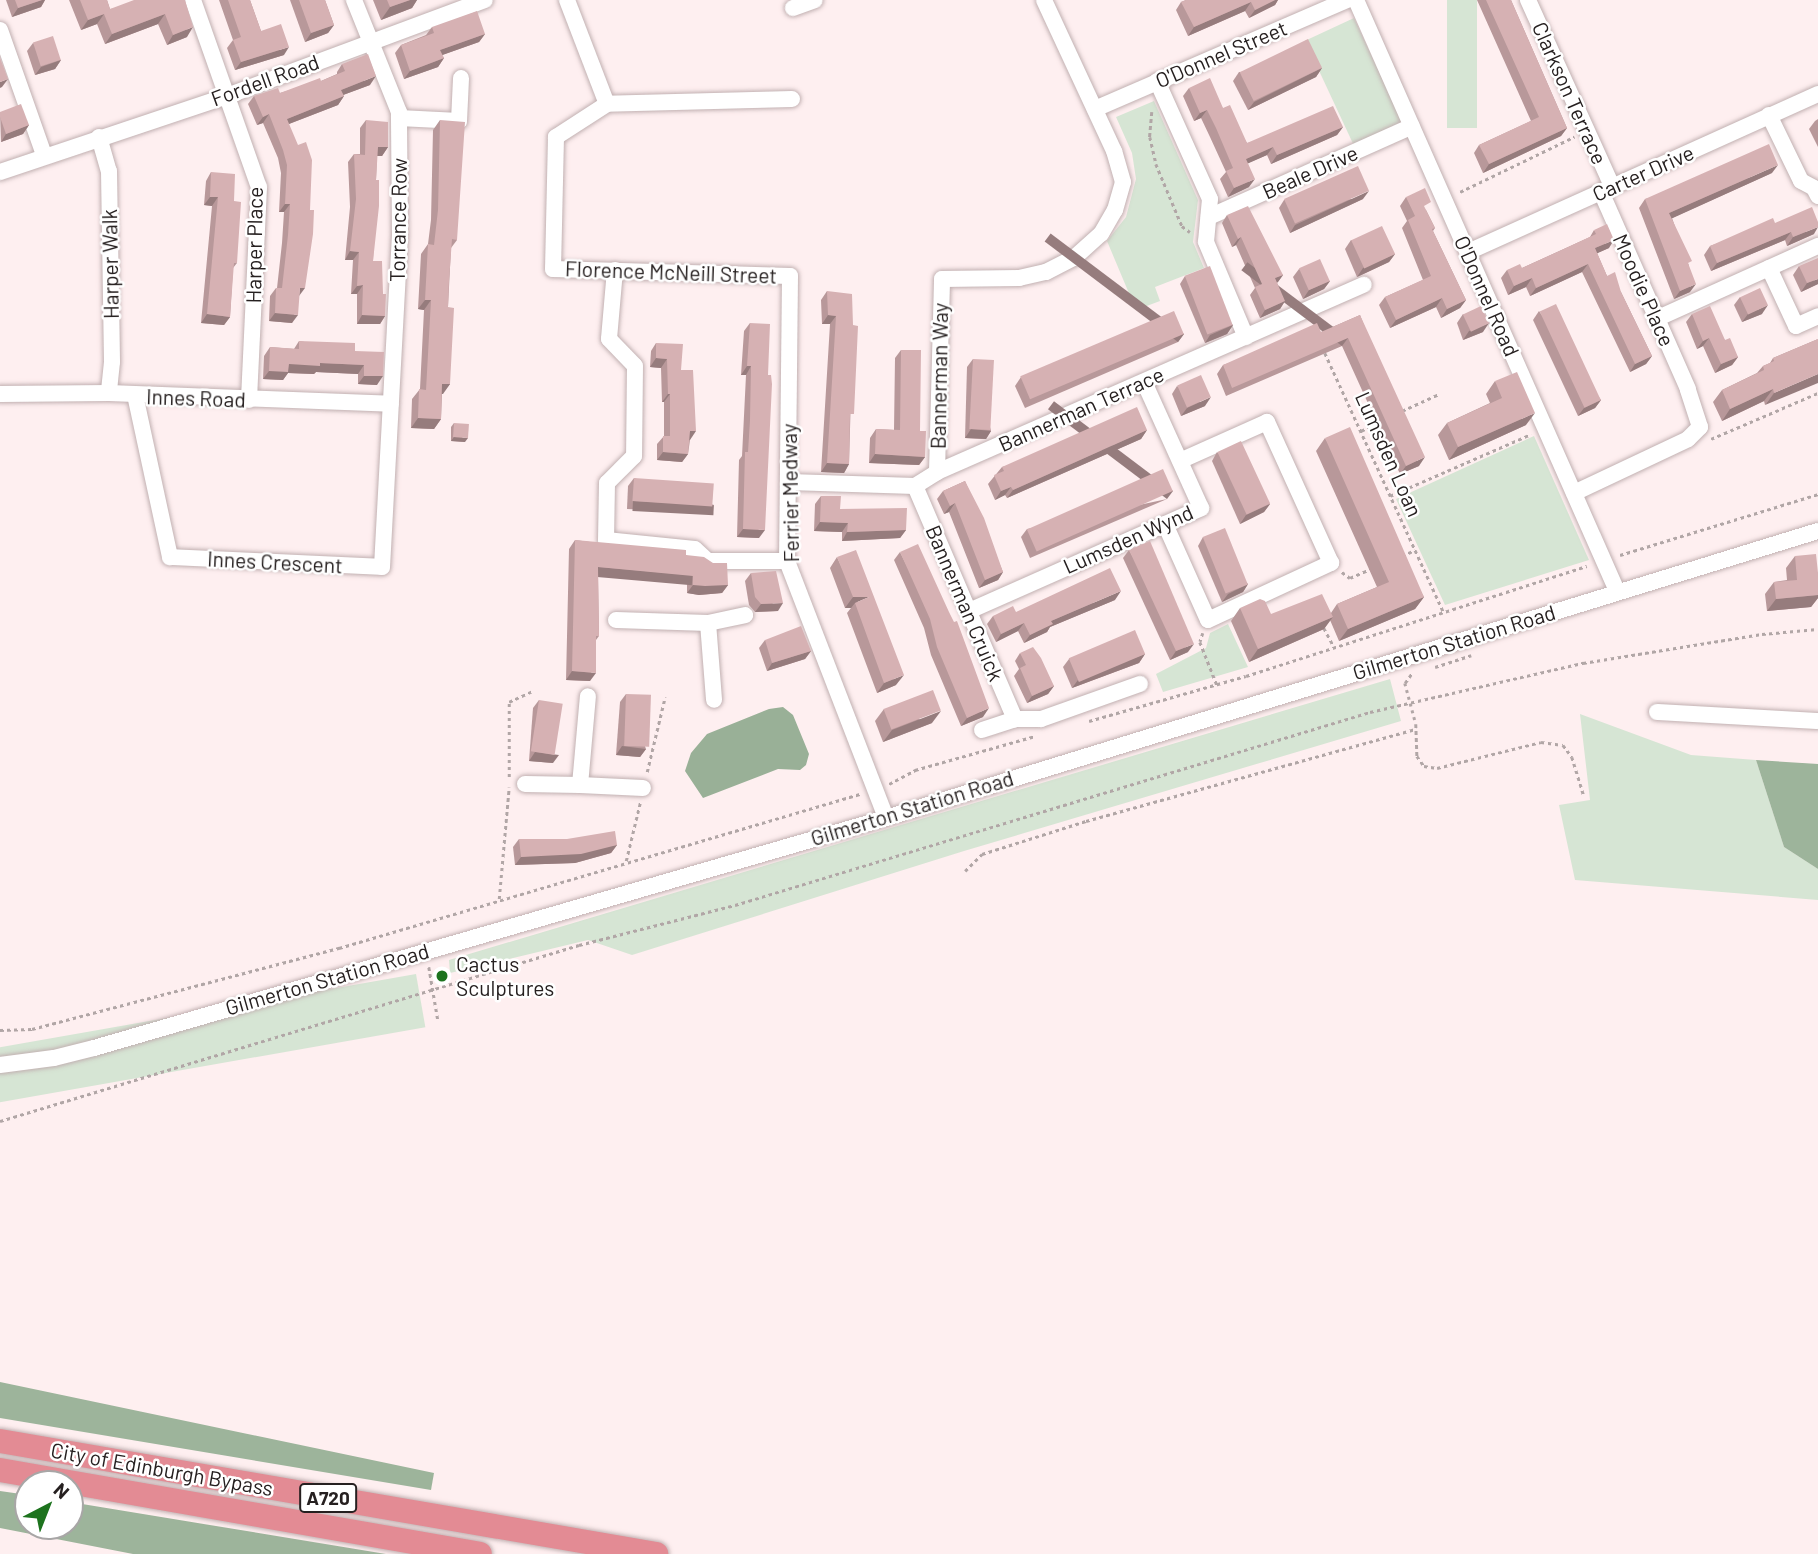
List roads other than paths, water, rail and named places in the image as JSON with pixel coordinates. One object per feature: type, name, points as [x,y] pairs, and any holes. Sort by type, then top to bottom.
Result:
[{"type":"highway","name":"City of Edinburgh Bypass","points":[[0,1441],[656,1554]]},
{"type":"highway","name":"City of Edinburgh Bypass","points":[[0,1470],[480,1554]]},
{"type":"street","name":"Harper Place","points":[[193,0],[259,187],[249,400]]},
{"type":"street","name":"Torrance Row","points":[[354,0],[399,118],[400,235],[391,404]]},
{"type":"street","name":"Fordell Road","points":[[0,172],[44,155],[227,96],[485,0]]},
{"type":"street","points":[[567,0],[607,104],[792,99]]},
{"type":"street","points":[[793,8],[815,0]]},
{"type":"street","points":[[1044,0],[1094,109]]},
{"type":"street","name":"O'Donnel Street","points":[[1094,109],[1347,0]]},
{"type":"street","name":"O'Donnel Road","points":[[1356,0],[1617,591]]},
{"type":"street","name":"Clarkson Terrace","points":[[1528,0],[1587,131],[1606,189]]},
{"type":"street","points":[[0,30],[44,155]]},
{"type":"street","points":[[399,118],[459,121],[461,78]]},
{"type":"street","points":[[1157,82],[1210,199],[1206,242],[1246,337]]},
{"type":"street","name":"Carter Drive","points":[[1468,252],[1818,94]]},
{"type":"street","name":"Florence McNeill Street","points":[[607,104],[556,137],[553,269],[790,276]]},
{"type":"street","name":"Bannerman Way","points":[[937,472],[942,279],[1019,278],[1046,272],[1074,258],[1101,234],[1115,210],[1123,182],[1114,151],[1094,109]]},
{"type":"street","points":[[1769,115],[1801,181],[1814,188],[1818,196]]},
{"type":"street","name":"Beale Drive","points":[[1209,217],[1412,126]]},
{"type":"street","name":"Harper Walk","points":[[99,137],[109,171],[112,362],[109,393]]},
{"type":"street","name":"Moodie Place","points":[[1574,493],[1688,439],[1700,427],[1688,389],[1656,318],[1606,189]]},
{"type":"street","points":[[1656,318],[1818,246]]},
{"type":"street","points":[[1769,268],[1796,327],[1818,316]]},
{"type":"street","points":[[615,270],[609,339],[635,366],[634,456],[607,484],[606,540],[695,548],[708,561],[787,561]]},
{"type":"street","name":"Ferrier Medway","points":[[790,276],[787,561],[886,818]]},
{"type":"street","name":"Bannerman Terrace","points":[[915,486],[937,472],[1364,285]]},
{"type":"street","name":"Lumsden Wynd","points":[[968,611],[1201,508],[1144,382]]},
{"type":"street","name":"Innes Road","points":[[0,394],[109,393],[391,404]]},
{"type":"street","name":"Innes Crescent","points":[[135,395],[170,557],[382,568],[391,404]]},
{"type":"street","points":[[1165,524],[1208,620],[1331,563],[1267,422],[1180,461]]},
{"type":"street","points":[[789,482],[915,486]]},
{"type":"street","name":"Bannerman Cruick","points":[[915,486],[1014,719]]},
{"type":"street","name":"Gilmerton Station Road","points":[[0,1065],[54,1058],[886,818],[1818,531]]},
{"type":"street","points":[[616,620],[708,623],[745,615]]},
{"type":"street","points":[[708,623],[714,699]]},
{"type":"street","points":[[982,730],[1014,719],[1041,719],[1140,684]]},
{"type":"street","points":[[580,785],[588,696]]},
{"type":"street","points":[[1657,712],[1818,721]]},
{"type":"street","points":[[525,784],[643,788]]},
{"type":"place","name":"Cactus Sculptures","points":[[442,976]]}]
